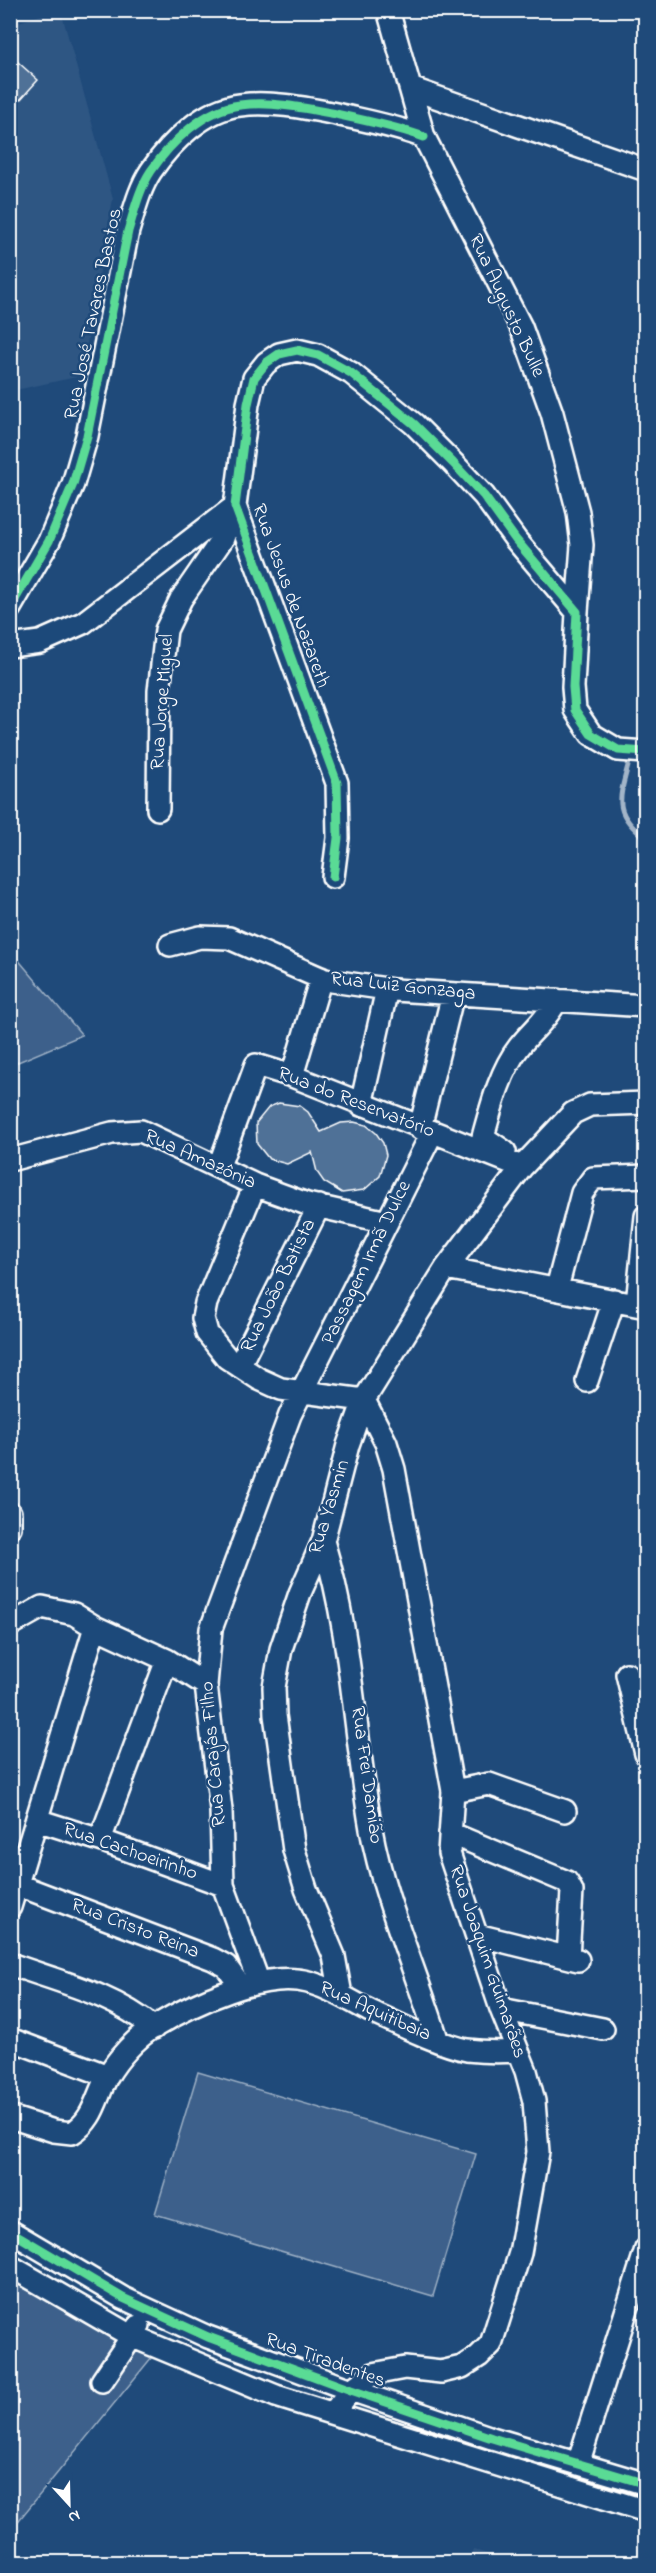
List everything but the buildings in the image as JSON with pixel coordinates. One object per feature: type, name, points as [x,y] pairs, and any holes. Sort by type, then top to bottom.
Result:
[{"type":"street","name":"Rua Augusto Bulle","points":[[388,10],[424,137],[521,327],[552,413],[578,512],[582,546],[577,612]]},
{"type":"street","points":[[410,88],[645,170]]},
{"type":"street","name":"Rua José Tavares Bastos","points":[[10,608],[49,541],[73,484],[87,436],[128,231],[138,199],[150,172],[170,149],[190,128],[217,112],[239,105],[270,104],[313,109],[400,128],[424,137]]},
{"type":"street","name":"Rua Jesus de Nazareth","points":[[333,877],[338,838],[337,783],[235,506],[254,378],[266,363],[279,354],[297,350],[318,355],[351,373],[414,424],[484,496],[516,540],[577,612]]},
{"type":"street","points":[[10,646],[40,642],[83,624],[235,506]]},
{"type":"street","name":"Rua Jorge Miguel","points":[[158,809],[159,691],[166,630],[181,599],[224,538],[235,506]]},
{"type":"street","points":[[577,612],[573,687],[575,710],[591,734],[618,750],[645,752]]},
{"type":"street","name":"Rua Luiz Gonzaga","points":[[170,945],[200,937],[229,938],[321,978],[387,989],[645,1006]]},
{"type":"street","points":[[292,1076],[321,978]]},
{"type":"street","points":[[362,1105],[387,989]]},
{"type":"street","name":"Passagem Irmã Dulce","points":[[303,1393],[387,1222],[426,1131],[453,994]]},
{"type":"street","points":[[515,1165],[512,1156],[483,1137],[505,1073],[518,1047],[545,1021],[558,1000]]},
{"type":"street","name":"Rua do Reservatório","points":[[219,1166],[256,1065],[292,1076],[515,1165]]},
{"type":"street","name":"Rua Yasmin","points":[[341,1995],[334,1956],[306,1889],[294,1850],[275,1715],[274,1687],[281,1649],[300,1593],[323,1541],[348,1445],[364,1400],[446,1268],[515,1165],[573,1113],[590,1105],[645,1102]]},
{"type":"street","name":"Rua Amazônia","points":[[10,1160],[112,1133],[141,1131],[255,1185],[319,1206],[387,1222]]},
{"type":"street","points":[[557,1288],[582,1193],[593,1178],[645,1176]]},
{"type":"street","points":[[255,1185],[203,1318],[203,1326],[213,1343],[239,1366],[281,1389],[364,1400]]},
{"type":"street","name":"Rua João Batista","points":[[239,1366],[319,1206]]},
{"type":"street","points":[[446,1268],[641,1306],[645,1216]]},
{"type":"street","points":[[587,1381],[614,1300]]},
{"type":"street","name":"Rua Carajás Filho","points":[[250,1985],[224,1885],[221,1810],[206,1685],[211,1629],[290,1415],[303,1393]]},
{"type":"street","name":"Rua Joaquim Guimarães","points":[[333,2413],[351,2390],[373,2374],[405,2368],[441,2372],[462,2367],[479,2356],[490,2344],[520,2253],[538,2152],[534,2101],[449,1853],[453,1791],[394,1469],[386,1443],[364,1400]]},
{"type":"street","points":[[10,1513],[10,1527]]},
{"type":"street","name":"Rua Frei Damião","points":[[323,1541],[346,1630],[372,1832],[393,1908],[437,2039]]},
{"type":"street","points":[[10,1626],[42,1606],[74,1614],[95,1627],[167,1660],[206,1685]]},
{"type":"street","points":[[10,1907],[95,1627]]},
{"type":"street","points":[[100,1839],[167,1660]]},
{"type":"street","points":[[627,1674],[645,1754]]},
{"type":"street","points":[[453,1791],[489,1784],[566,1811]]},
{"type":"street","name":"Rua Cachoeirinho","points":[[37,1820],[100,1839],[224,1885]]},
{"type":"street","points":[[450,1833],[567,1882],[572,1891],[573,1958],[477,1935]]},
{"type":"street","name":"Rua Cristo Reina","points":[[18,1885],[213,1959],[250,1985]]},
{"type":"street","points":[[10,1964],[108,1999],[131,2010],[154,2028]]},
{"type":"street","name":"Rua Aquitibaia","points":[[10,2117],[63,2133],[72,2133],[86,2121],[108,2076],[134,2043],[154,2028],[250,1985],[281,1980],[307,1982],[341,1995],[389,2020],[465,2049],[518,2051]]},
{"type":"street","points":[[501,2009],[603,2029]]},
{"type":"street","points":[[10,2039],[108,2076]]},
{"type":"street","name":"Rua Tiradentes","points":[[10,2231],[151,2311],[208,2337],[351,2390],[645,2484]]},
{"type":"street","points":[[578,2464],[645,2249]]},
{"type":"street","points":[[33,2280],[50,2254]]},
{"type":"street","points":[[10,2266],[131,2336],[276,2396],[645,2511]]},
{"type":"street","points":[[102,2380],[131,2336],[151,2311]]},
{"type":"street","points":[[152,2346],[171,2320]]},
{"type":"street","points":[[428,2443],[438,2419]]},
{"type":"shaded area","points":[[53,11],[61,11],[113,199],[81,376],[11,391],[10,25]]},
{"type":"shaded area","points":[[10,950],[82,1035],[11,1065],[10,1065]]},
{"type":"shaded area","points":[[198,2072],[476,2154],[433,2296],[155,2214]]},
{"type":"shaded area","points":[[11,2281],[152,2357],[11,2530]]},
{"type":"shaded area","points":[[474,2550],[515,2562],[470,2562]]},
{"type":"waterway","points":[[629,762],[621,805],[628,821],[646,839]]},
{"type":"cycle path","points":[[10,608],[49,541],[73,484],[87,436],[128,231],[143,185],[168,149],[178,138],[214,113],[227,108],[252,104],[288,106],[324,112],[424,137]]},
{"type":"cycle path","points":[[333,877],[338,838],[337,783],[235,506],[248,404],[254,378],[266,363],[279,354],[297,350],[318,355],[351,373],[414,424],[484,496],[516,540],[577,612],[573,687],[575,710],[591,734],[618,750],[646,752]]},
{"type":"cycle path","points":[[10,2231],[123,2298],[208,2337],[351,2390],[492,2438],[646,2484]]}]
